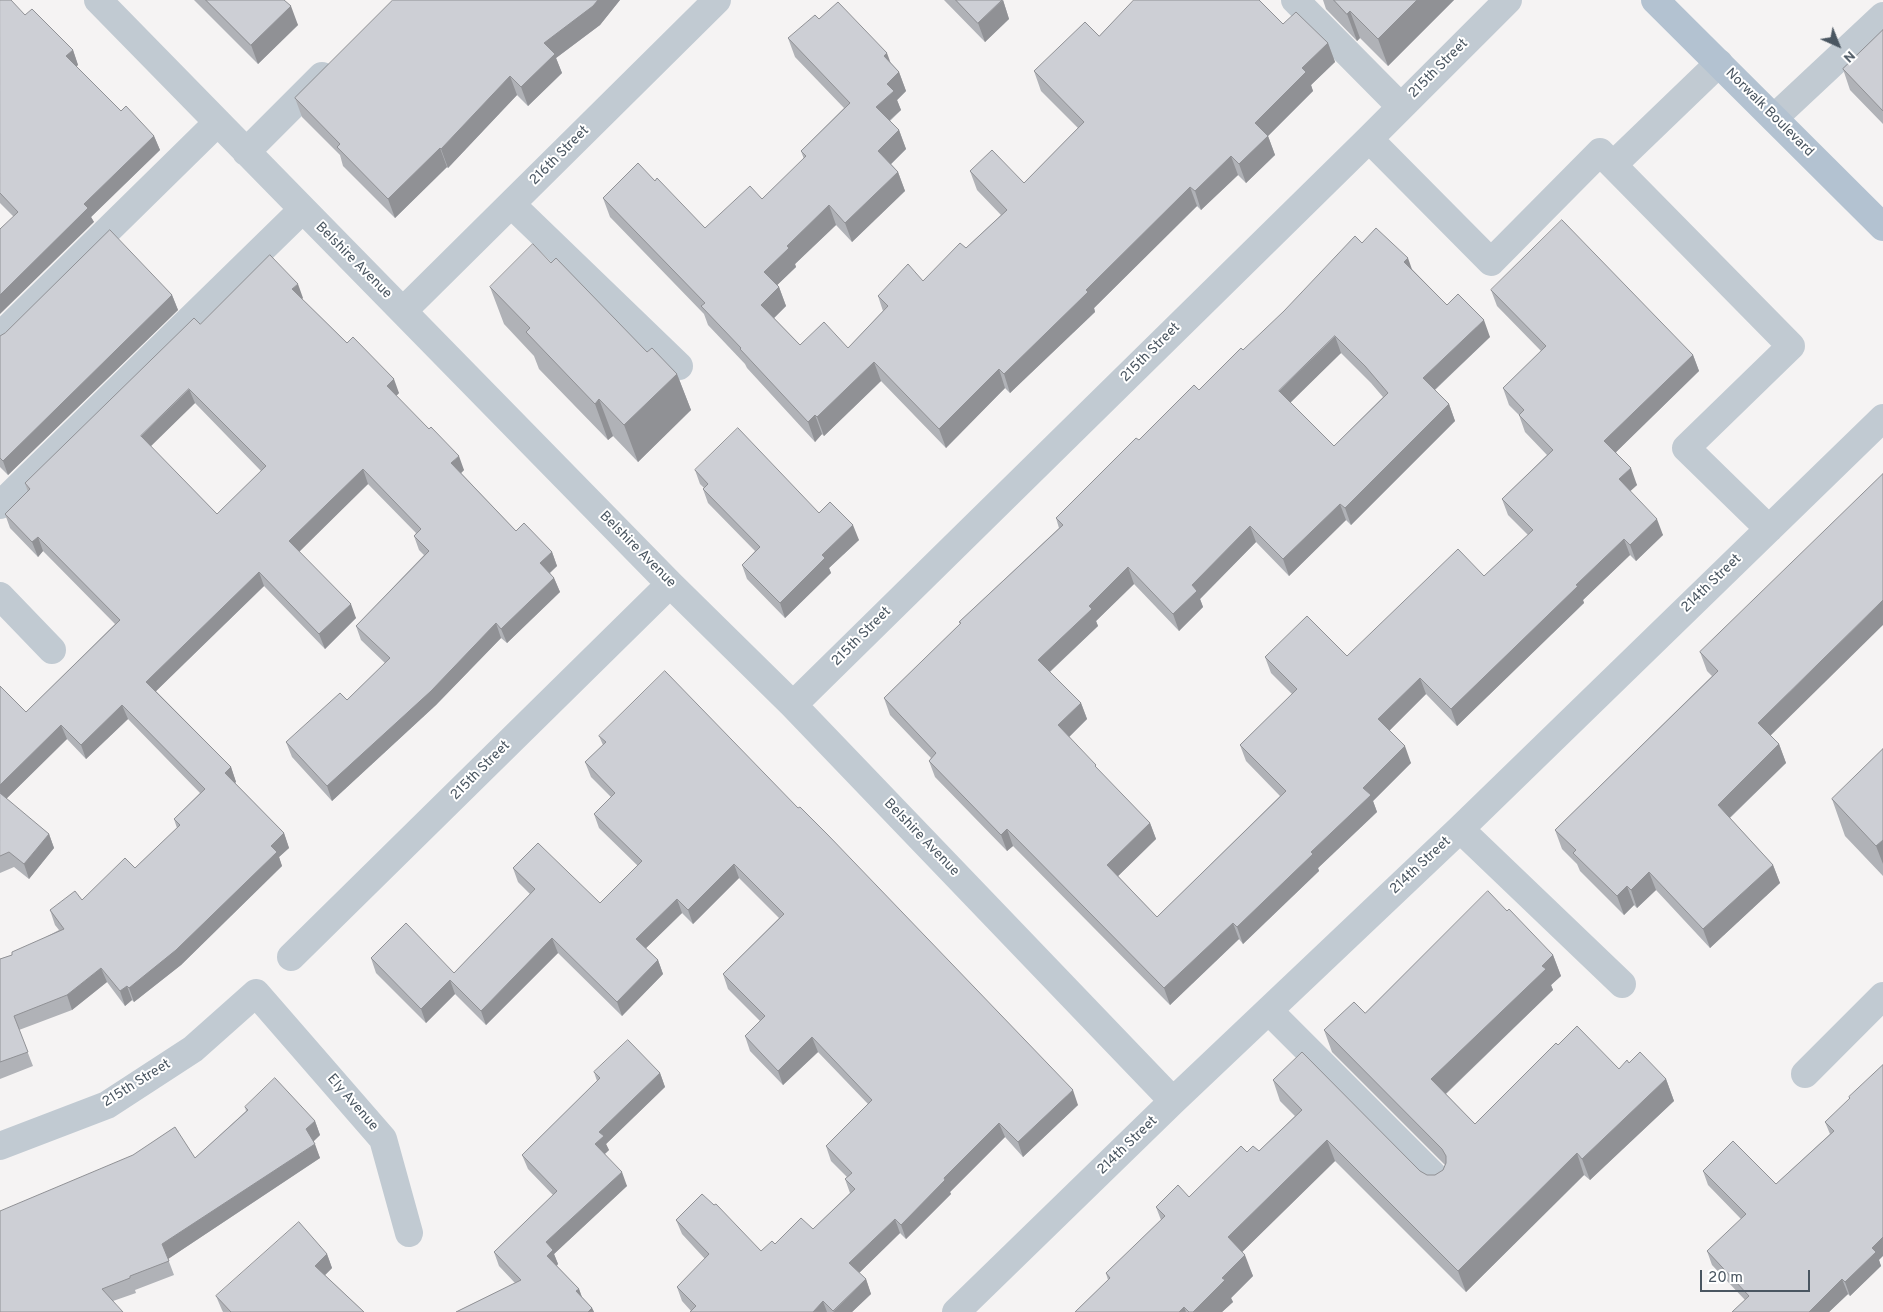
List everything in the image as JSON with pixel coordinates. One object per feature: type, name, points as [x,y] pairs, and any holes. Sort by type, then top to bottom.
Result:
[{"type":"main road","name":"Norwalk Boulevard","points":[[1656,0],[1883,227]]},
{"type":"street","name":"Belshire Avenue","points":[[98,0],[670,584],[793,705],[1173,1101]]},
{"type":"street","name":"216th Street","points":[[403,311],[717,0]]},
{"type":"street","name":"215th Street","points":[[793,705],[1508,0]]},
{"type":"street","points":[[1311,5],[1401,107]]},
{"type":"street","points":[[1774,118],[1883,16]]},
{"type":"street","points":[[246,152],[342,55]]},
{"type":"street","points":[[1613,165],[1719,63]]},
{"type":"street","points":[[0,336],[217,123]]},
{"type":"street","points":[[1369,139],[1491,262],[1600,152],[1791,346],[1686,448],[1769,529]]},
{"type":"street","points":[[511,204],[679,366]]},
{"type":"street","points":[[0,505],[302,210]]},
{"type":"street","name":"214th Street","points":[[956,1312],[1173,1101],[1460,829],[1883,418]]},
{"type":"street","name":"215th Street","points":[[291,957],[670,584]]},
{"type":"street","points":[[0,596],[52,650]]},
{"type":"street","points":[[1460,829],[1622,984]]},
{"type":"street","name":"215th Street","points":[[0,1146],[107,1105],[193,1048],[256,993]]},
{"type":"street","name":"Ely Avenue","points":[[256,993],[383,1139],[409,1233]]},
{"type":"street","points":[[1805,1074],[1883,996]]},
{"type":"street","points":[[1269,1011],[1439,1181]]},
{"type":"building","points":[[0,0],[11,0],[25,15],[32,9],[73,50],[66,56],[121,111],[126,106],[154,136],[84,204],[88,208],[0,295],[0,229],[18,212],[0,193]]},
{"type":"building","points":[[206,0],[284,0],[291,6],[251,45]]},
{"type":"building","points":[[393,0],[598,0],[593,6],[544,43],[555,54],[521,87],[510,76],[441,149],[388,199],[337,147],[340,144],[295,98]]},
{"type":"building","points":[[956,0],[1002,0],[978,23]]},
{"type":"building","points":[[1134,0],[1259,0],[1283,24],[1296,12],[1328,43],[1302,68],[1306,72],[1255,123],[1268,136],[1239,164],[1231,156],[1195,191],[1190,187],[1086,290],[1088,292],[1004,374],[999,369],[939,429],[874,362],[817,417],[815,415],[808,422],[701,306],[705,303],[603,198],[638,163],[655,181],[657,178],[705,228],[750,186],[762,199],[806,156],[801,151],[850,103],[788,38],[815,15],[819,19],[838,2],[887,53],[884,56],[899,72],[887,84],[894,91],[876,107],[899,130],[878,151],[898,172],[845,223],[829,205],[787,246],[789,248],[764,272],[779,287],[761,305],[800,345],[824,322],[848,348],[888,306],[878,296],[908,264],[923,281],[960,243],[966,248],[1007,210],[970,171],[992,150],[1024,183],[1084,122],[1034,71],[1085,22],[1099,36]]},
{"type":"building","points":[[1334,0],[1417,0],[1378,39],[1350,11],[1347,14]]},
{"type":"building","points":[[1883,30],[1883,111],[1843,69]]},
{"type":"building","points":[[1562,220],[1693,355],[1604,441],[1631,468],[1619,479],[1657,519],[1630,545],[1624,539],[1451,709],[1420,678],[1378,719],[1405,746],[1363,788],[1371,795],[1237,927],[1233,923],[1164,988],[1007,829],[1001,835],[929,761],[936,753],[884,698],[961,623],[959,622],[1063,525],[1056,518],[1136,438],[1139,440],[1194,385],[1199,390],[1241,348],[1243,350],[1284,311],[1355,236],[1362,243],[1376,228],[1408,258],[1404,262],[1447,305],[1458,294],[1484,320],[1423,378],[1449,404],[1345,508],[1340,504],[1283,559],[1250,526],[1192,585],[1197,591],[1173,614],[1128,567],[1089,606],[1092,609],[1038,660],[1081,703],[1058,725],[1150,823],[1107,865],[1157,917],[1286,791],[1240,745],[1297,689],[1265,657],[1307,616],[1347,656],[1458,549],[1484,576],[1533,530],[1502,499],[1553,450],[1519,415],[1524,410],[1503,388],[1546,346],[1491,290]],"holes":[[[1335,336],[1365,366],[1388,393],[1334,446],[1279,391]]]},
{"type":"building","points":[[110,230],[172,295],[3,461],[0,458],[0,336]]},
{"type":"building","points":[[533,244],[551,263],[556,258],[647,352],[652,348],[677,374],[624,425],[599,399],[595,404],[526,332],[530,328],[490,287]]},
{"type":"building","points":[[270,255],[298,284],[292,289],[347,343],[353,337],[394,379],[387,386],[429,429],[431,427],[459,456],[451,463],[516,531],[524,523],[552,552],[540,563],[554,578],[501,629],[496,623],[431,691],[327,786],[286,742],[340,693],[347,700],[390,658],[356,626],[429,551],[414,536],[421,529],[363,469],[289,541],[351,604],[319,634],[259,572],[146,682],[231,767],[225,773],[284,833],[271,846],[277,852],[176,950],[129,988],[127,986],[120,991],[101,968],[67,995],[14,1016],[28,1052],[0,1062],[0,959],[64,929],[50,910],[75,891],[82,900],[125,858],[135,868],[180,825],[174,819],[205,789],[122,705],[81,745],[61,725],[0,785],[0,686],[26,712],[120,620],[38,537],[32,542],[5,514],[30,489],[25,483],[194,318],[200,324]],"holes":[[[189,389],[266,466],[217,514],[141,436]]]},
{"type":"building","points":[[738,428],[819,513],[830,502],[853,525],[822,555],[825,558],[780,603],[742,565],[760,547],[703,489],[708,484],[695,470]]},
{"type":"building","points":[[1883,474],[1883,600],[1758,723],[1779,744],[1718,805],[1773,865],[1703,929],[1649,872],[1631,890],[1627,886],[1617,896],[1573,853],[1576,850],[1555,830],[1718,671],[1700,652]]},
{"type":"building","points":[[665,671],[798,808],[800,807],[828,835],[1073,1090],[1018,1142],[999,1123],[944,1178],[945,1180],[901,1225],[895,1219],[849,1263],[866,1279],[833,1311],[823,1301],[813,1312],[690,1312],[696,1306],[677,1287],[709,1254],[676,1220],[702,1194],[714,1205],[716,1204],[761,1251],[772,1241],[775,1244],[801,1218],[813,1229],[855,1189],[845,1179],[852,1173],[826,1146],[872,1100],[812,1037],[778,1071],[745,1036],[765,1016],[723,974],[784,914],[734,864],[688,910],[677,899],[636,939],[658,960],[617,1002],[552,938],[481,1011],[450,980],[421,1009],[371,958],[406,923],[454,973],[535,889],[513,868],[538,843],[600,903],[642,861],[594,814],[615,793],[585,762],[606,742],[599,736]]},
{"type":"building","points":[[1883,749],[1883,840],[1876,846],[1832,799]]},
{"type":"building","points":[[0,793],[49,834],[24,864],[9,852],[0,856]]},
{"type":"building","points":[[1488,891],[1507,911],[1509,909],[1553,955],[1542,966],[1546,969],[1431,1079],[1475,1124],[1556,1043],[1558,1045],[1577,1026],[1619,1069],[1627,1060],[1629,1063],[1640,1052],[1666,1079],[1582,1159],[1577,1153],[1458,1271],[1327,1140],[1228,1237],[1245,1255],[1222,1278],[1225,1280],[1193,1312],[1189,1312],[1184,1307],[1179,1312],[1075,1312],[1110,1278],[1106,1273],[1165,1216],[1156,1207],[1178,1185],[1189,1197],[1241,1146],[1247,1152],[1253,1146],[1259,1151],[1302,1110],[1273,1080],[1302,1052],[1420,1171],[1427,1175],[1435,1175],[1443,1170],[1446,1156],[1442,1149],[1324,1030],[1354,1002],[1365,1013]]},
{"type":"building","points":[[628,1040],[660,1073],[599,1132],[604,1136],[595,1144],[622,1172],[546,1242],[553,1250],[547,1256],[579,1289],[576,1291],[592,1308],[588,1312],[456,1312],[521,1280],[494,1252],[557,1191],[522,1155],[600,1078],[594,1072]]},
{"type":"building","points":[[1883,1065],[1883,1237],[1872,1248],[1876,1252],[1845,1282],[1842,1279],[1809,1312],[1732,1312],[1749,1296],[1707,1251],[1746,1214],[1703,1171],[1733,1141],[1776,1184],[1834,1131],[1825,1122]]},
{"type":"building","points":[[275,1078],[315,1121],[306,1129],[315,1144],[162,1244],[169,1261],[102,1289],[123,1312],[0,1312],[0,1211],[133,1155],[175,1127],[195,1158],[248,1110],[245,1107]]},
{"type":"building","points":[[299,1222],[327,1254],[315,1266],[364,1312],[231,1312],[216,1296]]}]
